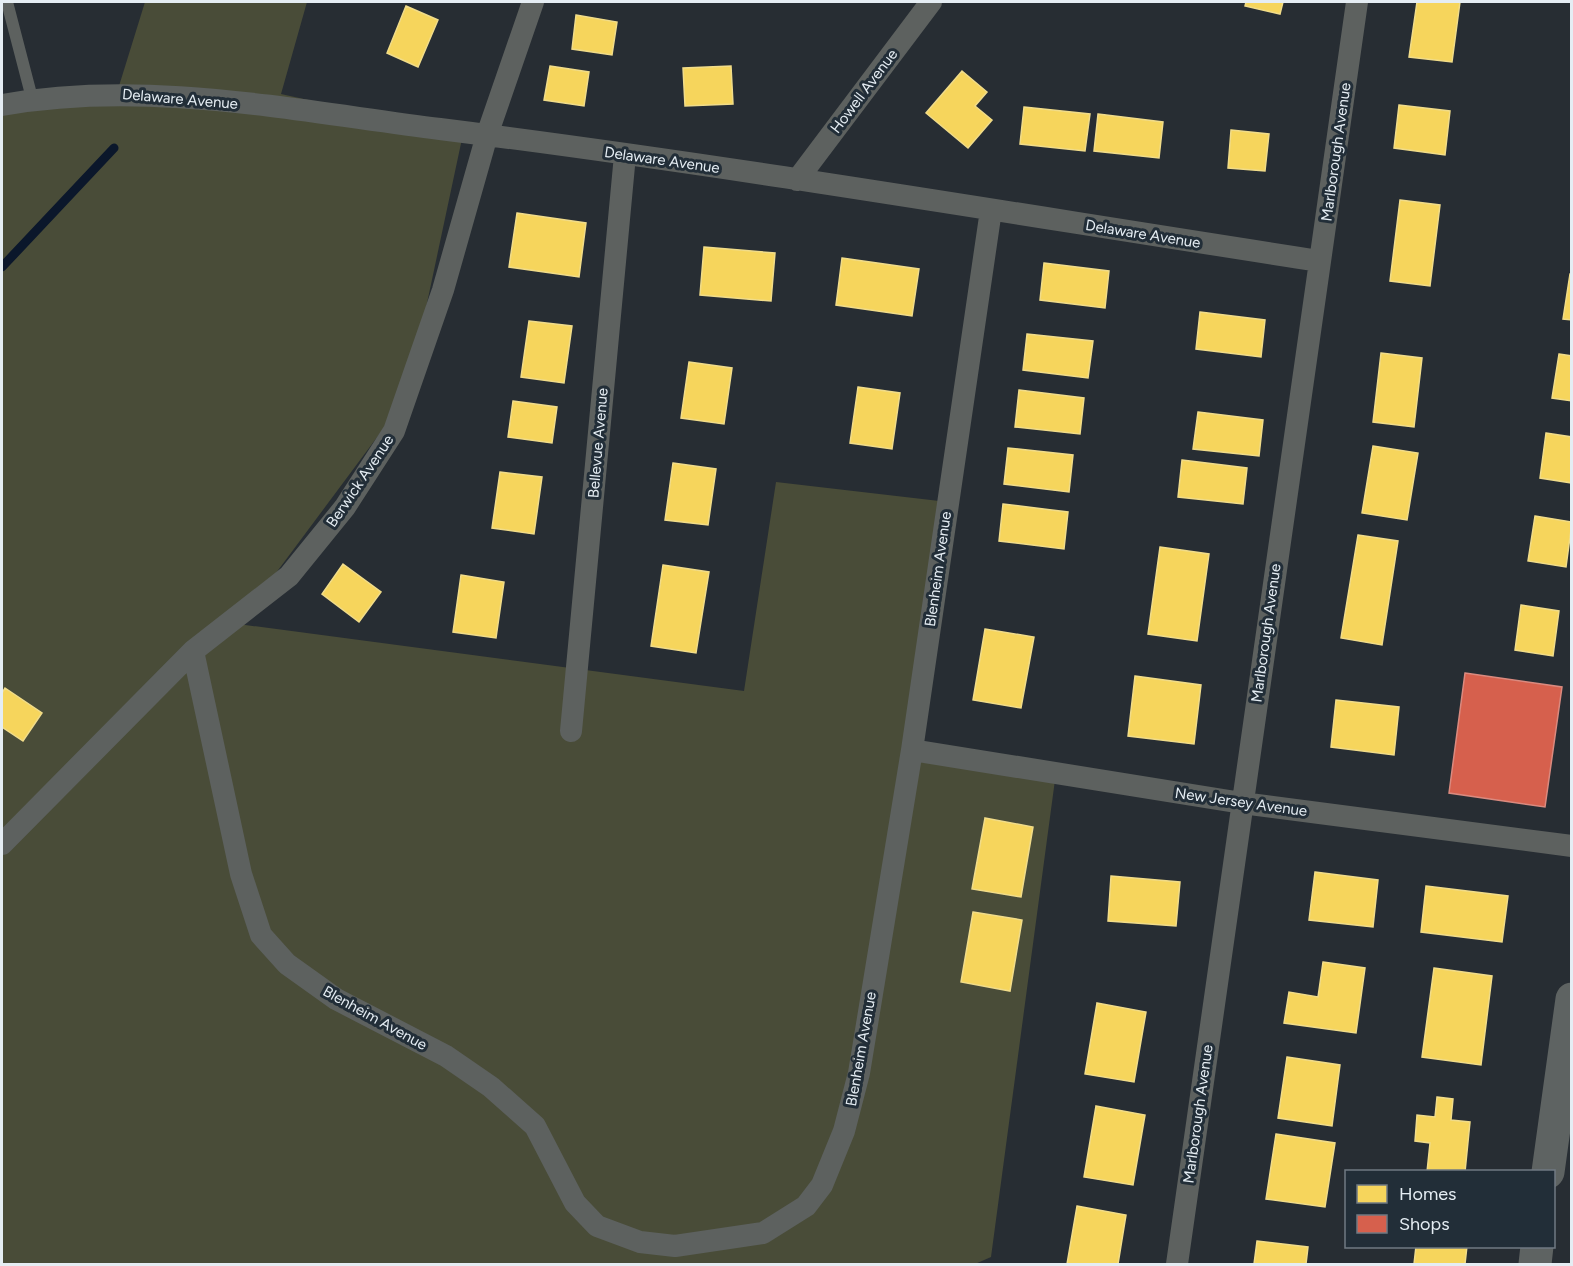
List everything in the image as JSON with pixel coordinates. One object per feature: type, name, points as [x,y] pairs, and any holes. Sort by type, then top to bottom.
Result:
[{"type":"main road","points":[[1548,1170],[1572,999]]},
{"type":"main road","points":[[1535,1264],[1537,1248]]},
{"type":"street","name":"Berwick Avenue","points":[[2,844],[193,651],[289,576],[345,507],[394,431],[443,290],[487,135],[533,2]]},
{"type":"street","name":"Howell Avenue","points":[[797,180],[931,2]]},
{"type":"street","name":"Marlborough Avenue","points":[[1176,1264],[1357,2]]},
{"type":"street","name":"Delaware Avenue","points":[[2,105],[107,94],[184,97],[487,135],[797,180],[1320,261]]},
{"type":"street","name":"Bellevue Avenue","points":[[571,731],[625,155]]},
{"type":"street","name":"Blenheim Avenue","points":[[193,651],[223,802],[241,874],[261,935],[287,964],[336,999],[446,1056],[490,1087],[535,1126],[575,1203],[597,1226],[640,1242],[675,1245],[763,1233],[806,1206],[822,1185],[844,1131],[859,1073],[912,750],[991,210]]},
{"type":"street","name":"New Jersey Avenue","points":[[912,750],[1242,803],[1572,846]]},
{"type":"lane","points":[[7,2],[33,102]]},
{"type":"green space","points":[[145,2],[307,2],[281,94],[463,134],[407,397],[238,624],[744,691],[776,482],[948,502],[913,750],[1057,765],[991,1257],[975,1264],[2,1264],[2,113],[119,86]]},
{"type":"building: Homes","points":[[1246,2],[1283,2],[1280,14],[1245,6]]},
{"type":"building: Homes","points":[[1417,2],[1460,2],[1452,62],[1409,57]]},
{"type":"building: Homes","points":[[406,6],[438,20],[418,67],[387,53]]},
{"type":"building: Homes","points":[[576,15],[617,22],[612,55],[572,49]]},
{"type":"building: Homes","points":[[550,66],[589,72],[584,106],[544,100]]},
{"type":"building: Homes","points":[[731,66],[733,104],[685,106],[683,68]]},
{"type":"building: Homes","points":[[962,71],[987,92],[975,106],[992,120],[968,148],[926,113]]},
{"type":"building: Homes","points":[[1399,105],[1450,111],[1445,155],[1394,148]]},
{"type":"building: Homes","points":[[1024,107],[1090,114],[1085,151],[1020,144]]},
{"type":"building: Homes","points":[[1098,114],[1163,122],[1159,158],[1094,151]]},
{"type":"building: Homes","points":[[1231,130],[1269,134],[1265,171],[1228,168]]},
{"type":"building: Homes","points":[[1400,200],[1440,205],[1430,286],[1390,281]]},
{"type":"building: Homes","points":[[517,213],[586,223],[579,277],[509,267]]},
{"type":"building: Homes","points":[[704,247],[775,253],[771,301],[700,295]]},
{"type":"building: Homes","points":[[842,258],[919,269],[912,316],[836,305]]},
{"type":"building: Homes","points":[[1044,263],[1109,271],[1105,308],[1040,300]]},
{"type":"building: Homes","points":[[1570,274],[1572,274],[1572,320],[1563,319]]},
{"type":"building: Homes","points":[[1200,312],[1265,320],[1261,357],[1196,349]]},
{"type":"building: Homes","points":[[529,321],[572,326],[564,383],[521,377]]},
{"type":"building: Homes","points":[[1027,334],[1093,341],[1088,378],[1023,370]]},
{"type":"building: Homes","points":[[1381,353],[1422,358],[1414,427],[1373,422]]},
{"type":"building: Homes","points":[[1559,354],[1572,356],[1572,401],[1552,398]]},
{"type":"building: Homes","points":[[689,362],[732,368],[724,424],[681,418]]},
{"type":"building: Homes","points":[[858,387],[900,393],[892,449],[850,443]]},
{"type":"building: Homes","points":[[1019,390],[1084,398],[1080,434],[1015,427]]},
{"type":"building: Homes","points":[[513,401],[557,407],[552,443],[508,437]]},
{"type":"building: Homes","points":[[1198,412],[1263,420],[1259,456],[1193,449]]},
{"type":"building: Homes","points":[[1546,433],[1572,437],[1572,483],[1540,478]]},
{"type":"building: Homes","points":[[1373,446],[1418,453],[1407,520],[1362,513]]},
{"type":"building: Homes","points":[[1008,448],[1073,455],[1069,492],[1004,484]]},
{"type":"building: Homes","points":[[1182,460],[1247,468],[1243,504],[1178,497]]},
{"type":"building: Homes","points":[[673,463],[716,469],[708,525],[665,520]]},
{"type":"building: Homes","points":[[500,472],[542,477],[534,534],[492,528]]},
{"type":"building: Homes","points":[[1003,504],[1068,512],[1064,549],[999,541]]},
{"type":"building: Homes","points":[[1535,516],[1572,522],[1566,567],[1528,561]]},
{"type":"building: Homes","points":[[1358,535],[1398,541],[1382,645],[1341,638]]},
{"type":"building: Homes","points":[[1160,547],[1209,554],[1197,641],[1148,634]]},
{"type":"building: Homes","points":[[343,564],[381,592],[359,622],[322,594]]},
{"type":"building: Homes","points":[[663,565],[709,572],[696,653],[651,646]]},
{"type":"building: Homes","points":[[461,575],[504,582],[496,638],[453,632]]},
{"type":"building: Homes","points":[[1521,605],[1559,611],[1553,656],[1515,650]]},
{"type":"building: Homes","points":[[985,629],[1034,637],[1021,708],[973,700]]},
{"type":"building: Homes","points":[[1135,676],[1201,685],[1194,744],[1128,736]]},
{"type":"building: Homes","points":[[5,688],[42,713],[23,741],[2,727],[2,693]]},
{"type":"building: Homes","points":[[1336,700],[1399,707],[1394,755],[1331,747]]},
{"type":"building: Homes","points":[[985,818],[1033,827],[1021,897],[972,889]]},
{"type":"building: Homes","points":[[1315,872],[1378,880],[1373,927],[1309,920]]},
{"type":"building: Homes","points":[[1111,876],[1180,882],[1176,926],[1108,921]]},
{"type":"building: Homes","points":[[1426,886],[1508,896],[1502,942],[1421,932]]},
{"type":"building: Homes","points":[[973,912],[1022,920],[1010,991],[961,982]]},
{"type":"building: Homes","points":[[1323,962],[1365,968],[1356,1033],[1284,1023],[1289,992],[1318,997]]},
{"type":"building: Homes","points":[[1434,968],[1492,976],[1481,1065],[1422,1057]]},
{"type":"building: Homes","points":[[1097,1003],[1146,1012],[1134,1082],[1085,1074]]},
{"type":"building: Homes","points":[[1287,1057],[1340,1065],[1332,1126],[1278,1118]]},
{"type":"building: Homes","points":[[1437,1097],[1453,1099],[1451,1120],[1470,1122],[1465,1170],[1427,1170],[1430,1143],[1415,1141],[1417,1115],[1435,1117]]},
{"type":"building: Homes","points":[[1096,1106],[1145,1115],[1133,1185],[1084,1177]]},
{"type":"building: Homes","points":[[1276,1134],[1335,1143],[1325,1207],[1266,1199]]},
{"type":"building: Homes","points":[[1077,1206],[1126,1215],[1118,1264],[1067,1264]]},
{"type":"building: Homes","points":[[1257,1241],[1308,1247],[1306,1264],[1254,1264]]},
{"type":"building: Homes","points":[[1416,1248],[1467,1248],[1465,1264],[1414,1264]]},
{"type":"building: Shops","points":[[1465,673],[1562,687],[1545,807],[1449,793]]},
{"type":"waterway","points":[[2,267],[114,148]]}]
